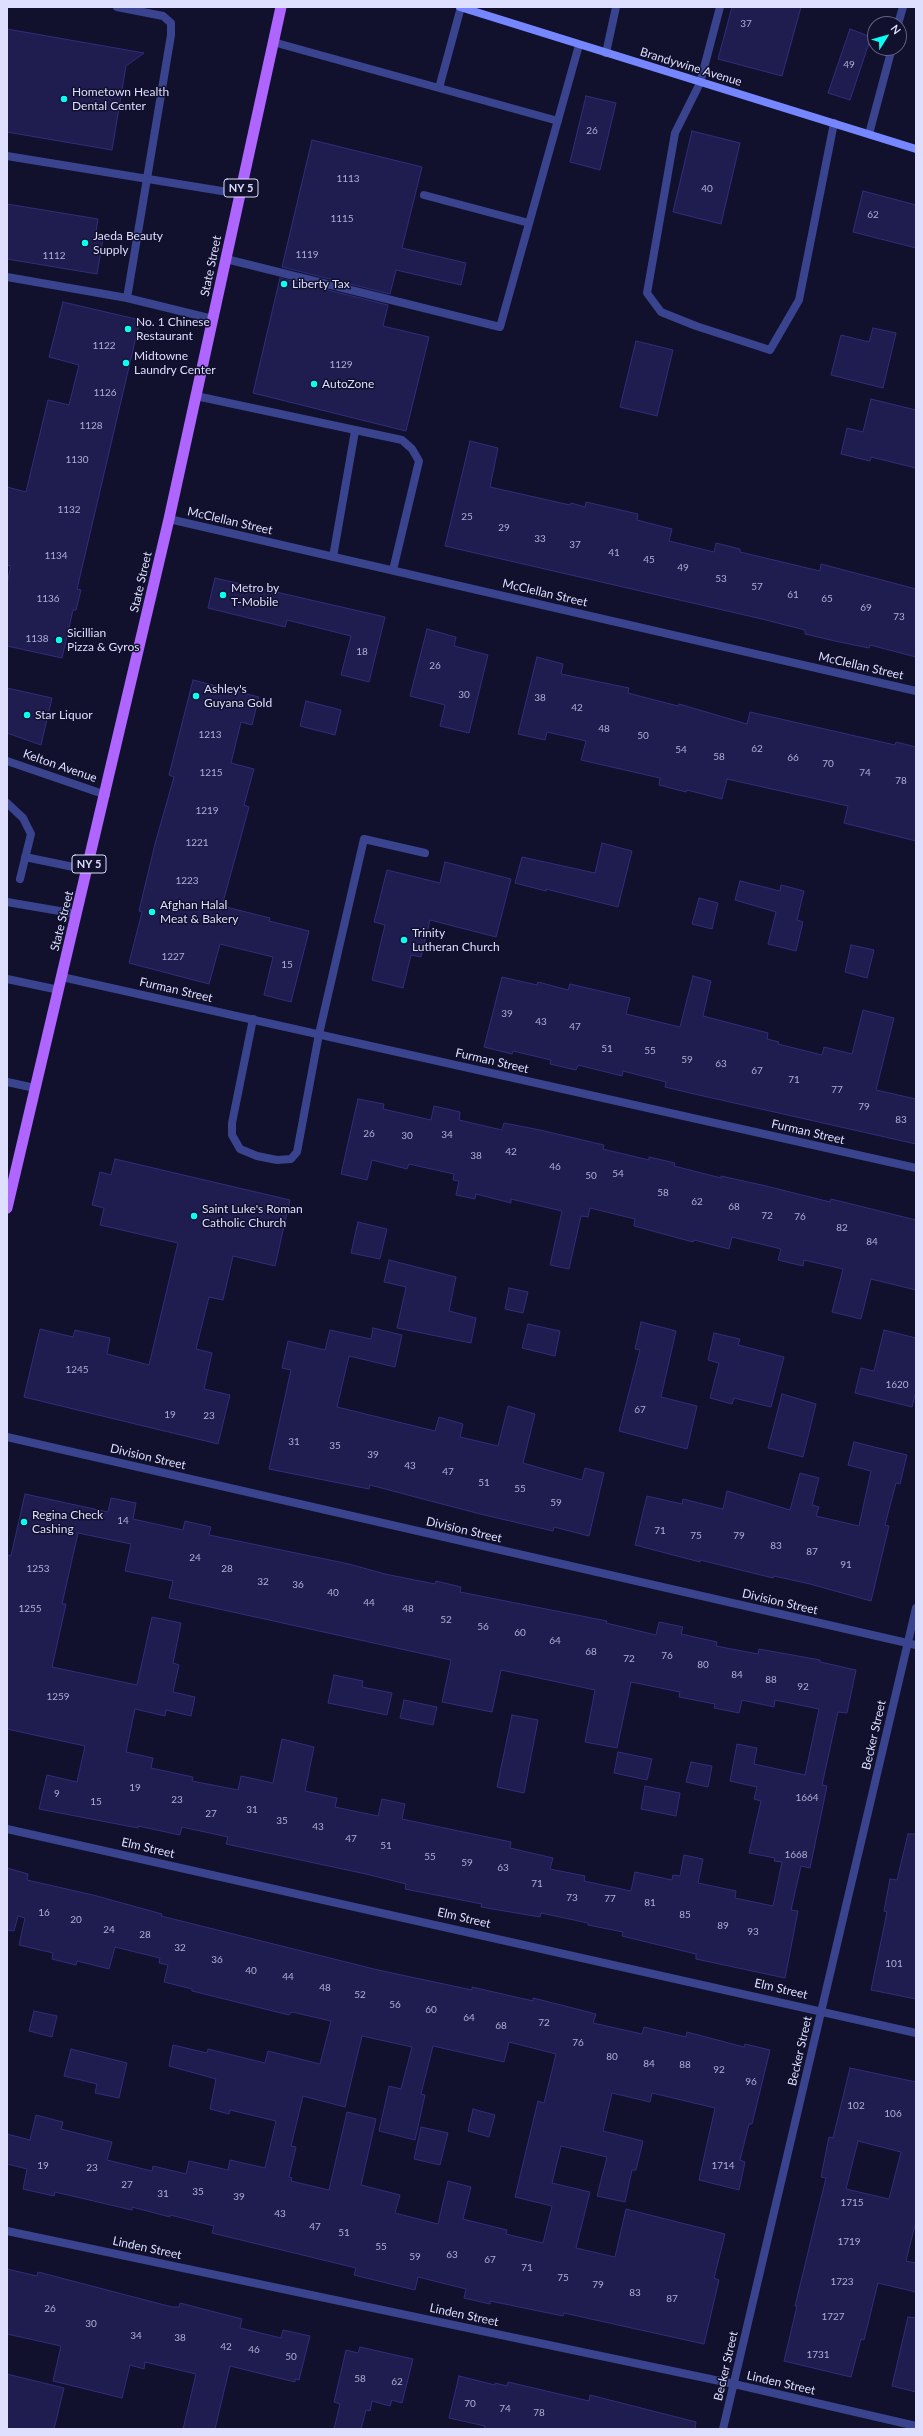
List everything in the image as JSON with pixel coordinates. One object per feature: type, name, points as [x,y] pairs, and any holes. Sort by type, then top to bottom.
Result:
[{"type":"main road","name":"State Street","points":[[7,1205],[106,795],[169,519],[281,7]]},
{"type":"main road","name":"Brandywine Avenue","points":[[460,7],[700,83],[916,149]]},
{"type":"street","points":[[117,7],[163,16],[171,23],[171,36],[127,298]]},
{"type":"street","points":[[439,88],[460,7]]},
{"type":"street","points":[[606,53],[616,7]]},
{"type":"street","points":[[720,7],[700,83],[675,133],[647,293],[662,312],[696,326],[770,350],[799,300],[834,123]]},
{"type":"street","points":[[273,42],[558,122]]},
{"type":"street","points":[[226,259],[500,327],[579,45]]},
{"type":"street","points":[[869,134],[890,56]]},
{"type":"street","points":[[7,156],[240,194]]},
{"type":"street","points":[[424,194],[529,223]]},
{"type":"street","points":[[7,277],[127,298],[213,319]]},
{"type":"street","points":[[196,396],[402,440],[412,449],[418,461],[394,570]]},
{"type":"street","points":[[333,556],[355,431]]},
{"type":"street","name":"McClellan Street","points":[[169,519],[916,691]]},
{"type":"street","name":"Kelton Avenue","points":[[8,764],[106,795]]},
{"type":"street","points":[[7,803],[24,818],[31,834],[20,879]]},
{"type":"street","points":[[253,1020],[232,1123],[232,1135],[240,1149],[264,1158],[277,1160],[291,1159],[297,1152],[319,1034],[364,839],[425,853]]},
{"type":"street","points":[[25,857],[88,870]]},
{"type":"street","points":[[7,902],[77,914]]},
{"type":"street","name":"Furman Street","points":[[62,977],[916,1168]]},
{"type":"street","points":[[7,979],[59,990]]},
{"type":"street","points":[[7,1082],[36,1088]]},
{"type":"street","name":"Division Street","points":[[7,1437],[912,1644]]},
{"type":"street","name":"Becker Street","points":[[723,2429],[822,2010],[912,1644],[916,1608]]},
{"type":"street","name":"Elm Street","points":[[7,1829],[822,2010],[916,2033]]},
{"type":"street","name":"Linden Street","points":[[7,2231],[734,2384],[916,2426]]},
{"type":"building","points":[[732,7],[801,7],[782,76],[718,59]]},
{"type":"building","name":"Hometown Health Dental Center","points":[[7,29],[144,53],[126,66],[112,150],[7,132]]},
{"type":"building","points":[[850,29],[867,35],[867,49],[850,100],[828,93]]},
{"type":"building","points":[[586,96],[616,103],[600,170],[570,162]]},
{"type":"building","points":[[692,131],[740,143],[721,224],[673,212]]},
{"type":"building","points":[[312,140],[422,167],[402,248],[466,263],[461,285],[396,270],[390,294],[282,267]]},
{"type":"building","points":[[863,191],[916,205],[916,248],[853,232]]},
{"type":"building","points":[[7,204],[98,219],[95,238],[103,239],[97,274],[7,259]]},
{"type":"building","points":[[280,278],[388,305],[383,326],[429,337],[406,431],[253,393]]},
{"type":"building","points":[[63,302],[140,320],[77,589],[81,590],[76,610],[73,610],[62,658],[7,646],[7,584],[11,566],[7,565],[7,487],[26,492],[48,400],[69,405],[79,365],[49,357]]},
{"type":"building","points":[[873,328],[896,333],[883,388],[831,375],[841,335],[869,342]]},
{"type":"building","points":[[636,341],[673,350],[657,416],[620,407]]},
{"type":"building","points":[[871,399],[916,410],[916,468],[871,457],[870,461],[841,454],[847,428],[863,432]]},
{"type":"building","points":[[470,441],[498,448],[490,487],[570,505],[571,503],[585,507],[586,502],[638,514],[637,520],[672,529],[669,541],[714,552],[716,543],[740,549],[740,552],[820,571],[821,564],[916,589],[916,657],[870,645],[869,648],[805,634],[805,630],[762,619],[445,546]]},
{"type":"building","points":[[215,578],[385,617],[369,682],[341,675],[351,636],[287,620],[285,627],[208,608]]},
{"type":"building","points":[[427,629],[456,637],[454,646],[488,655],[469,733],[440,726],[445,705],[410,696]]},
{"type":"building","points":[[537,657],[563,664],[561,674],[629,688],[628,693],[678,706],[679,704],[747,724],[750,712],[895,745],[896,742],[916,747],[916,841],[844,823],[848,806],[727,779],[722,799],[687,790],[686,792],[659,785],[660,778],[581,760],[586,741],[547,732],[545,740],[518,734]]},
{"type":"building","points":[[193,680],[259,697],[252,725],[241,722],[231,763],[254,769],[244,805],[249,807],[222,906],[270,918],[269,921],[309,931],[291,1002],[264,995],[273,957],[220,944],[209,984],[129,963],[142,912],[139,911],[155,844],[174,777],[169,775]]},
{"type":"building","name":"Star Liquor","points":[[7,688],[52,698],[41,745],[7,733]]},
{"type":"building","points":[[306,701],[341,710],[335,735],[300,726]]},
{"type":"building","points":[[602,843],[632,851],[618,907],[515,883],[522,857],[595,873]]},
{"type":"building","points":[[445,862],[511,879],[496,937],[430,920],[421,957],[411,955],[403,988],[372,980],[385,925],[374,922],[387,870],[440,883]]},
{"type":"building","points":[[740,881],[780,891],[781,885],[804,891],[797,920],[803,922],[796,951],[768,944],[776,912],[735,900]]},
{"type":"building","points":[[699,898],[718,903],[712,929],[692,924]]},
{"type":"building","points":[[851,945],[874,950],[867,978],[845,972]]},
{"type":"building","points":[[693,976],[711,981],[703,1016],[768,1033],[767,1039],[779,1042],[778,1044],[822,1055],[824,1047],[852,1054],[863,1010],[894,1018],[876,1090],[916,1099],[916,1144],[665,1087],[666,1082],[623,1071],[622,1076],[578,1065],[576,1070],[550,1064],[551,1060],[513,1051],[512,1054],[484,1047],[502,977],[537,985],[538,982],[568,990],[570,984],[630,998],[626,1014],[680,1027]]},
{"type":"building","points":[[358,1099],[384,1104],[383,1109],[431,1120],[434,1106],[460,1112],[459,1120],[502,1130],[504,1123],[540,1130],[604,1145],[603,1149],[649,1160],[649,1157],[675,1163],[674,1166],[721,1178],[721,1176],[830,1202],[831,1199],[916,1220],[916,1290],[871,1279],[861,1319],[832,1312],[843,1269],[804,1260],[803,1266],[778,1260],[781,1249],[732,1237],[729,1249],[694,1240],[693,1242],[634,1226],[635,1219],[590,1208],[588,1217],[581,1216],[569,1269],[550,1265],[562,1211],[511,1199],[511,1203],[476,1194],[475,1199],[456,1195],[459,1181],[453,1180],[454,1174],[409,1164],[407,1169],[372,1160],[367,1180],[341,1174]]},
{"type":"building","points":[[115,1159],[290,1200],[275,1266],[233,1256],[223,1300],[209,1297],[196,1349],[212,1353],[204,1389],[230,1395],[218,1444],[24,1397],[40,1329],[73,1337],[75,1330],[110,1338],[107,1354],[149,1365],[178,1243],[100,1225],[104,1208],[92,1205],[100,1172],[111,1175]]},
{"type":"building","points":[[358,1222],[387,1229],[380,1259],[351,1253]]},
{"type":"building","points":[[389,1260],[456,1277],[449,1311],[476,1318],[471,1343],[397,1328],[406,1287],[384,1282]]},
{"type":"building","points":[[509,1288],[528,1292],[523,1313],[505,1309]]},
{"type":"building","points":[[641,1322],[676,1331],[661,1397],[697,1406],[687,1449],[619,1431],[640,1350],[635,1349]]},
{"type":"building","points":[[528,1324],[560,1331],[555,1356],[522,1348]]},
{"type":"building","points":[[373,1328],[402,1335],[395,1367],[349,1356],[337,1407],[435,1431],[439,1417],[463,1424],[460,1437],[498,1446],[508,1406],[535,1414],[523,1463],[582,1480],[585,1468],[604,1473],[589,1536],[554,1527],[553,1531],[480,1514],[370,1485],[369,1489],[269,1469],[291,1370],[282,1368],[288,1341],[325,1350],[330,1330],[371,1339]]},
{"type":"building","points":[[884,1330],[916,1338],[916,1391],[912,1407],[855,1393],[861,1368],[874,1371]]},
{"type":"building","points":[[714,1333],[740,1339],[738,1345],[784,1357],[771,1407],[734,1398],[732,1404],[710,1398],[719,1363],[708,1360]]},
{"type":"building","points":[[782,1394],[816,1404],[803,1457],[768,1448]]},
{"type":"building","points":[[854,1442],[907,1455],[900,1484],[896,1483],[885,1525],[889,1526],[871,1601],[810,1584],[774,1576],[773,1578],[700,1560],[700,1562],[635,1545],[647,1496],[682,1504],[683,1499],[723,1509],[727,1491],[790,1510],[800,1473],[819,1478],[812,1505],[819,1507],[816,1516],[859,1526],[871,1471],[848,1465]]},
{"type":"building","points":[[25,1494],[108,1512],[111,1498],[136,1503],[133,1519],[183,1530],[185,1521],[211,1527],[209,1535],[349,1564],[385,1574],[435,1584],[436,1581],[461,1587],[460,1592],[607,1621],[606,1623],[656,1635],[659,1622],[683,1627],[681,1634],[717,1642],[716,1646],[758,1654],[759,1649],[820,1660],[820,1662],[856,1670],[847,1713],[838,1712],[822,1785],[827,1786],[810,1868],[801,1866],[791,1910],[798,1911],[785,1978],[696,1959],[696,1954],[622,1936],[623,1932],[588,1925],[588,1923],[541,1913],[540,1917],[481,1907],[482,1904],[405,1889],[406,1884],[366,1874],[226,1844],[228,1837],[182,1827],[180,1835],[138,1826],[138,1828],[39,1809],[47,1775],[77,1782],[85,1746],[7,1729],[7,1555],[11,1556]],"holes":[[[78,1533],[131,1544],[125,1571],[173,1581],[169,1598],[451,1660],[442,1702],[492,1712],[501,1670],[595,1690],[585,1742],[617,1748],[631,1682],[680,1692],[679,1697],[715,1704],[714,1708],[739,1713],[742,1700],[774,1707],[775,1700],[819,1709],[805,1775],[754,1764],[757,1748],[737,1744],[730,1781],[757,1787],[754,1799],[761,1801],[749,1853],[775,1858],[774,1861],[782,1862],[773,1906],[735,1898],[736,1891],[698,1883],[703,1859],[684,1855],[680,1876],[673,1875],[672,1880],[635,1872],[631,1891],[584,1881],[585,1876],[550,1869],[553,1858],[510,1848],[511,1842],[402,1819],[405,1804],[382,1799],[378,1816],[335,1807],[337,1798],[305,1791],[314,1747],[282,1739],[273,1783],[241,1776],[238,1790],[192,1781],[193,1777],[151,1768],[153,1758],[126,1752],[135,1709],[165,1716],[166,1710],[191,1716],[195,1697],[173,1692],[179,1665],[173,1663],[181,1623],[152,1617],[137,1685],[52,1667],[66,1604],[62,1604]]]},
{"type":"building","points":[[334,1675],[363,1681],[362,1687],[392,1693],[387,1715],[328,1703]]},
{"type":"building","points":[[404,1700],[437,1707],[433,1725],[400,1718]]},
{"type":"building","points":[[512,1715],[538,1720],[524,1793],[497,1787]]},
{"type":"building","points":[[618,1752],[652,1759],[647,1780],[614,1773]]},
{"type":"building","points":[[691,1762],[712,1766],[708,1787],[686,1782]]},
{"type":"building","points":[[645,1786],[680,1793],[676,1816],[641,1809]]},
{"type":"building","points":[[908,1834],[916,1834],[916,1999],[871,1990],[887,1912],[884,1911],[890,1879],[897,1880]]},
{"type":"building","points":[[7,1868],[28,1874],[27,1880],[93,1895],[162,1914],[161,1916],[378,1970],[472,1990],[472,1987],[533,2001],[533,1998],[596,2014],[593,2023],[642,2034],[644,2027],[686,2037],[687,2032],[744,2047],[745,2044],[770,2050],[752,2124],[749,2124],[740,2160],[745,2162],[739,2190],[699,2180],[715,2108],[652,2093],[650,2102],[612,2093],[603,2131],[643,2141],[636,2170],[632,2170],[625,2202],[597,2196],[607,2157],[561,2146],[552,2183],[590,2192],[576,2248],[615,2257],[626,2209],[725,2234],[714,2278],[719,2280],[704,2344],[564,2313],[563,2316],[490,2301],[490,2304],[464,2298],[466,2289],[418,2277],[415,2290],[354,2275],[356,2268],[212,2233],[214,2226],[170,2215],[170,2217],[132,2207],[132,2210],[55,2192],[54,2196],[23,2189],[27,2169],[7,2164],[7,2134],[30,2140],[36,2115],[63,2122],[61,2129],[112,2142],[107,2160],[152,2171],[153,2166],[186,2174],[189,2161],[228,2170],[230,2160],[265,2168],[276,2121],[230,2110],[229,2114],[210,2109],[216,2079],[169,2066],[173,2045],[207,2053],[208,2049],[265,2063],[268,2051],[320,2064],[331,2021],[292,2012],[289,2015],[192,1991],[192,1989],[164,1982],[168,1965],[159,1963],[160,1958],[115,1947],[109,1969],[77,1961],[76,1965],[52,1959],[53,1953],[19,1945],[25,1918],[18,1916],[14,1931],[7,1930]],"holes":[[[362,2036],[412,2047],[401,2089],[389,2086],[379,2131],[415,2140],[425,2095],[421,2094],[433,2046],[504,2062],[509,2042],[556,2054],[544,2103],[538,2101],[515,2197],[552,2206],[543,2243],[506,2234],[507,2230],[463,2219],[471,2187],[448,2181],[438,2224],[395,2213],[400,2195],[361,2185],[376,2119],[347,2112],[329,2190],[291,2181],[292,2178],[289,2177],[296,2147],[291,2146],[303,2096],[345,2107]]]},
{"type":"building","points":[[34,2011],[57,2016],[52,2037],[29,2031]]},
{"type":"building","points":[[71,2049],[127,2063],[119,2098],[95,2093],[97,2084],[64,2076]]},
{"type":"building","points":[[850,2068],[916,2082],[916,2221],[906,2261],[916,2263],[916,2292],[878,2283],[864,2340],[861,2339],[851,2377],[784,2361],[797,2306],[795,2306],[826,2178],[821,2177],[829,2137],[833,2138]],"holes":[[[858,2141],[901,2152],[889,2199],[846,2189]]]},
{"type":"building","points":[[473,2109],[495,2115],[489,2137],[468,2131]]},
{"type":"building","points":[[421,2127],[448,2133],[440,2165],[414,2159]]},
{"type":"building","points":[[7,2269],[37,2276],[38,2272],[172,2307],[179,2307],[180,2303],[242,2319],[240,2328],[281,2338],[283,2330],[310,2336],[299,2380],[295,2379],[295,2382],[230,2366],[215,2429],[183,2429],[196,2374],[145,2362],[144,2369],[130,2365],[122,2398],[53,2381],[61,2346],[7,2334]]},
{"type":"building","points":[[908,2317],[916,2318],[916,2392],[892,2386]]},
{"type":"building","points":[[360,2347],[413,2359],[402,2403],[392,2400],[390,2406],[372,2401],[370,2411],[366,2410],[361,2429],[334,2429],[340,2404],[334,2402],[346,2350],[358,2353]]},
{"type":"building","points":[[7,2374],[64,2388],[54,2429],[7,2429]]},
{"type":"building","points":[[459,2376],[495,2385],[495,2383],[507,2386],[508,2382],[589,2401],[590,2395],[696,2422],[695,2429],[484,2429],[485,2426],[449,2418]]},
{"type":"place","name":"Hometown Health Dental Center","points":[[64,99]]},
{"type":"place","name":"Jaeda Beauty Supply","points":[[85,243]]},
{"type":"place","name":"Liberty Tax","points":[[284,284]]},
{"type":"place","name":"No. 1 Chinese Restaurant","points":[[128,329]]},
{"type":"place","name":"Midtowne Laundry Center","points":[[126,363]]},
{"type":"place","name":"AutoZone","points":[[314,384]]},
{"type":"place","name":"Metro by T-Mobile","points":[[223,595]]},
{"type":"place","name":"Sicillian Pizza & Gyros","points":[[59,640]]},
{"type":"place","name":"Ashley's Guyana Gold","points":[[196,696]]},
{"type":"place","name":"Star Liquor","points":[[27,715]]},
{"type":"place","name":"Afghan Halal Meat & Bakery","points":[[152,912]]},
{"type":"place","name":"Trinity Lutheran Church","points":[[404,940]]},
{"type":"place","name":"Saint Luke's Roman Catholic Church","points":[[194,1216]]},
{"type":"place","name":"Regina Check Cashing","points":[[24,1522]]}]
